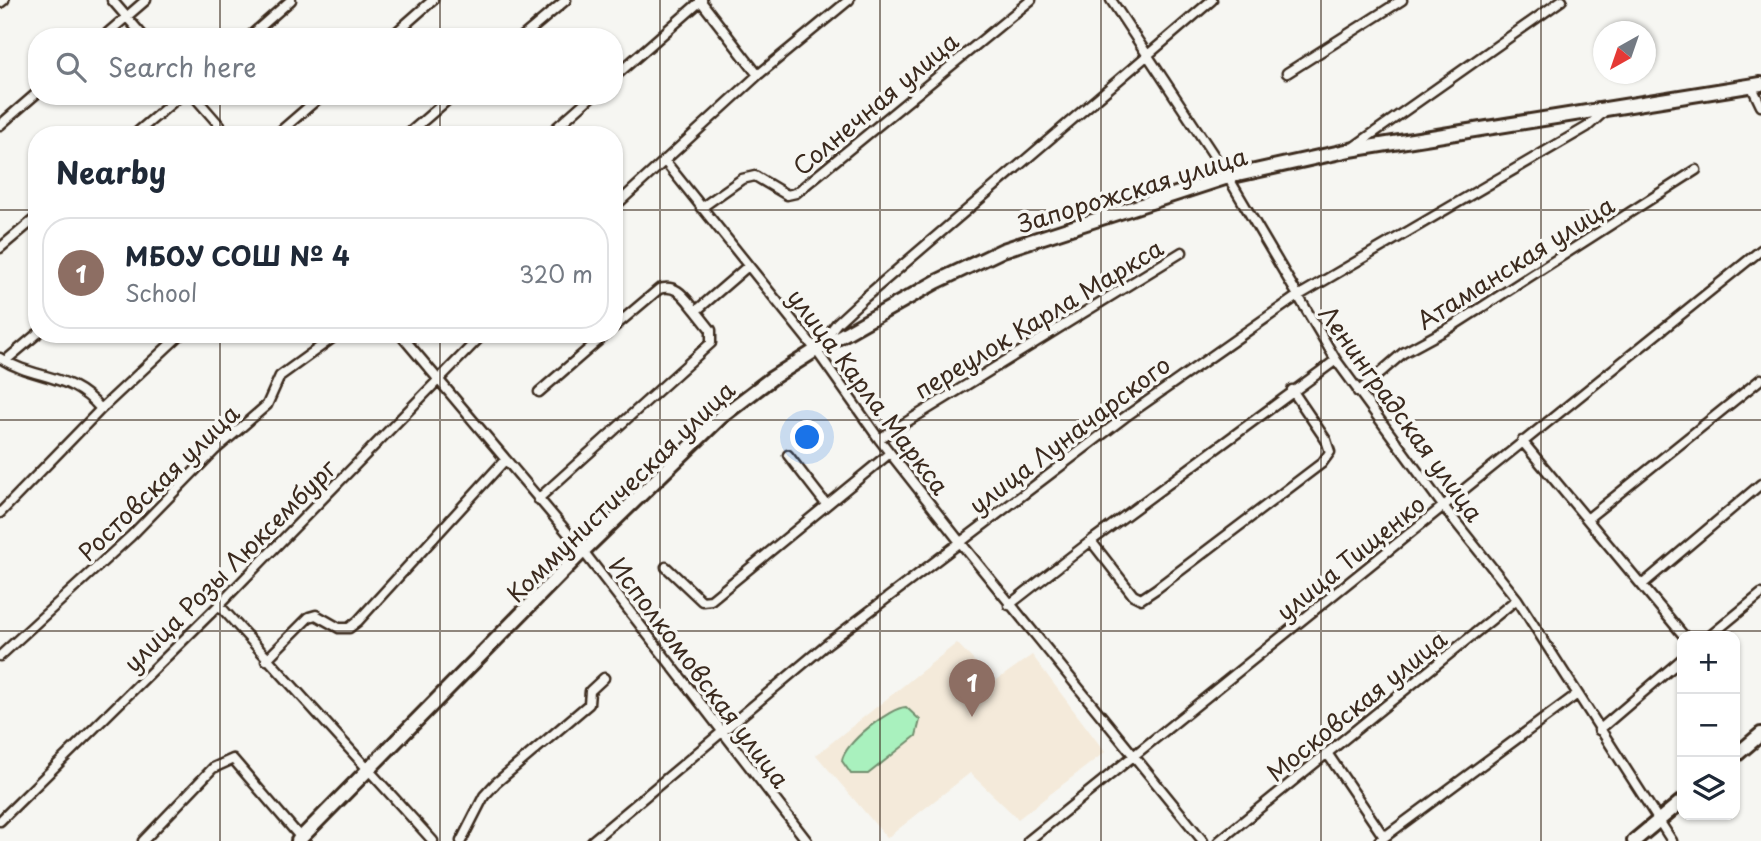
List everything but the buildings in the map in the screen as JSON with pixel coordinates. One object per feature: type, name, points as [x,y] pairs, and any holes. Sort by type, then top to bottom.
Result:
[{"type":"main road","name":"улица Луначарского","points":[[1350,150],[1756,85]]},
{"type":"main road","name":"Запорожская улица","points":[[816,350],[936,282],[1003,250],[1228,177],[1350,150]]},
{"type":"main road","name":"Коммунистическая улица","points":[[300,840],[583,551],[721,417],[772,378],[816,350]]},
{"type":"main road","points":[[1740,752],[1761,734]]},
{"type":"main road","points":[[1634,841],[1677,805]]},
{"type":"street","points":[[112,0],[136,28]]},
{"type":"street","points":[[113,28],[146,0]]},
{"type":"street","points":[[258,28],[291,0]]},
{"type":"street","points":[[400,28],[433,0]]},
{"type":"street","points":[[533,28],[566,0]]},
{"type":"street","points":[[623,69],[701,0],[758,75]]},
{"type":"street","points":[[623,199],[758,75],[849,0]]},
{"type":"street","name":"Солнечная улица","points":[[701,208],[742,179],[755,176],[787,195],[796,193],[1031,0]]},
{"type":"street","name":"Ленинградская улица","points":[[1111,0],[1228,177],[1296,298],[1336,360],[1443,506],[1517,599],[1672,841]]},
{"type":"street","name":"Коммунистическая улица","points":[[816,350],[837,323],[854,307],[1212,0]]},
{"type":"street","points":[[1287,73],[1402,0]]},
{"type":"street","name":"Запорожская улица","points":[[1350,150],[1562,0]]},
{"type":"street","points":[[1756,85],[1761,106]]},
{"type":"street","points":[[0,124],[28,101]]},
{"type":"street","points":[[145,126],[169,105]]},
{"type":"street","points":[[202,105],[220,126]]},
{"type":"street","points":[[286,126],[311,105]]},
{"type":"street","points":[[417,126],[442,105]]},
{"type":"street","points":[[558,126],[582,105]]},
{"type":"street","name":"улица Луначарского","points":[[592,841],[828,643],[1125,416],[1296,298],[1587,127],[1606,110]]},
{"type":"street","name":"улица Карла Маркса","points":[[664,160],[816,350],[879,439],[1009,605],[1203,841]]},
{"type":"street","name":"Атаманская улица","points":[[1358,392],[1404,353],[1462,320],[1696,170]]},
{"type":"street","points":[[0,248],[28,224]]},
{"type":"street","name":"улица Тищенко","points":[[1028,841],[1136,757],[1522,441],[1761,250]]},
{"type":"street","name":"переулок Карла Маркса","points":[[879,439],[1182,252]]},
{"type":"street","points":[[696,311],[748,266]]},
{"type":"street","points":[[538,499],[710,343],[711,330],[677,290],[668,286],[659,289],[623,319]]},
{"type":"street","points":[[2,360],[28,341]]},
{"type":"street","points":[[0,513],[101,409],[171,343]]},
{"type":"street","name":"Ростовская улица","points":[[0,656],[131,536],[215,450],[267,405],[281,376],[326,343]]},
{"type":"street","name":"Исполкомовская улица","points":[[407,343],[583,551],[807,841]]},
{"type":"street","name":"улица Розы Люксембург","points":[[0,821],[219,605],[474,343]]},
{"type":"street","points":[[539,393],[596,343]]},
{"type":"street","points":[[2,360],[65,381],[87,392],[101,409]]},
{"type":"street","points":[[1009,605],[1336,360]]},
{"type":"street","points":[[1587,519],[1761,379]]},
{"type":"street","points":[[1091,541],[1133,595],[1141,599],[1156,589],[1322,463],[1330,452],[1326,440],[1293,390]]},
{"type":"street","points":[[1522,441],[1680,631]]},
{"type":"street","points":[[666,567],[702,601],[710,600],[890,453]]},
{"type":"street","points":[[788,455],[826,504]]},
{"type":"street","points":[[266,660],[309,617],[316,615],[339,628],[349,628],[358,621],[505,460]]},
{"type":"street","points":[[1643,584],[1761,484]]},
{"type":"street","points":[[1716,631],[1761,594]]},
{"type":"street","name":"Московская улица","points":[[1219,841],[1517,599]]},
{"type":"street","points":[[219,605],[367,772],[433,841]]},
{"type":"street","points":[[1599,730],[1677,663]]},
{"type":"street","points":[[461,841],[484,796],[589,704],[590,691],[604,678]]},
{"type":"street","points":[[1328,753],[1381,839],[1576,695]]},
{"type":"street","points":[[143,841],[214,768],[233,759],[300,840]]},
{"type":"shaded area","points":[[957,643],[994,682],[1032,655],[1105,752],[1018,819],[970,773],[887,838],[816,755]]},
{"type":"green space","points":[[906,707],[920,720],[916,736],[868,774],[851,774],[842,761],[850,745],[889,713]]},
{"type":"place","name":"МБОУ СОШ № 4","points":[[972,717]]}]
